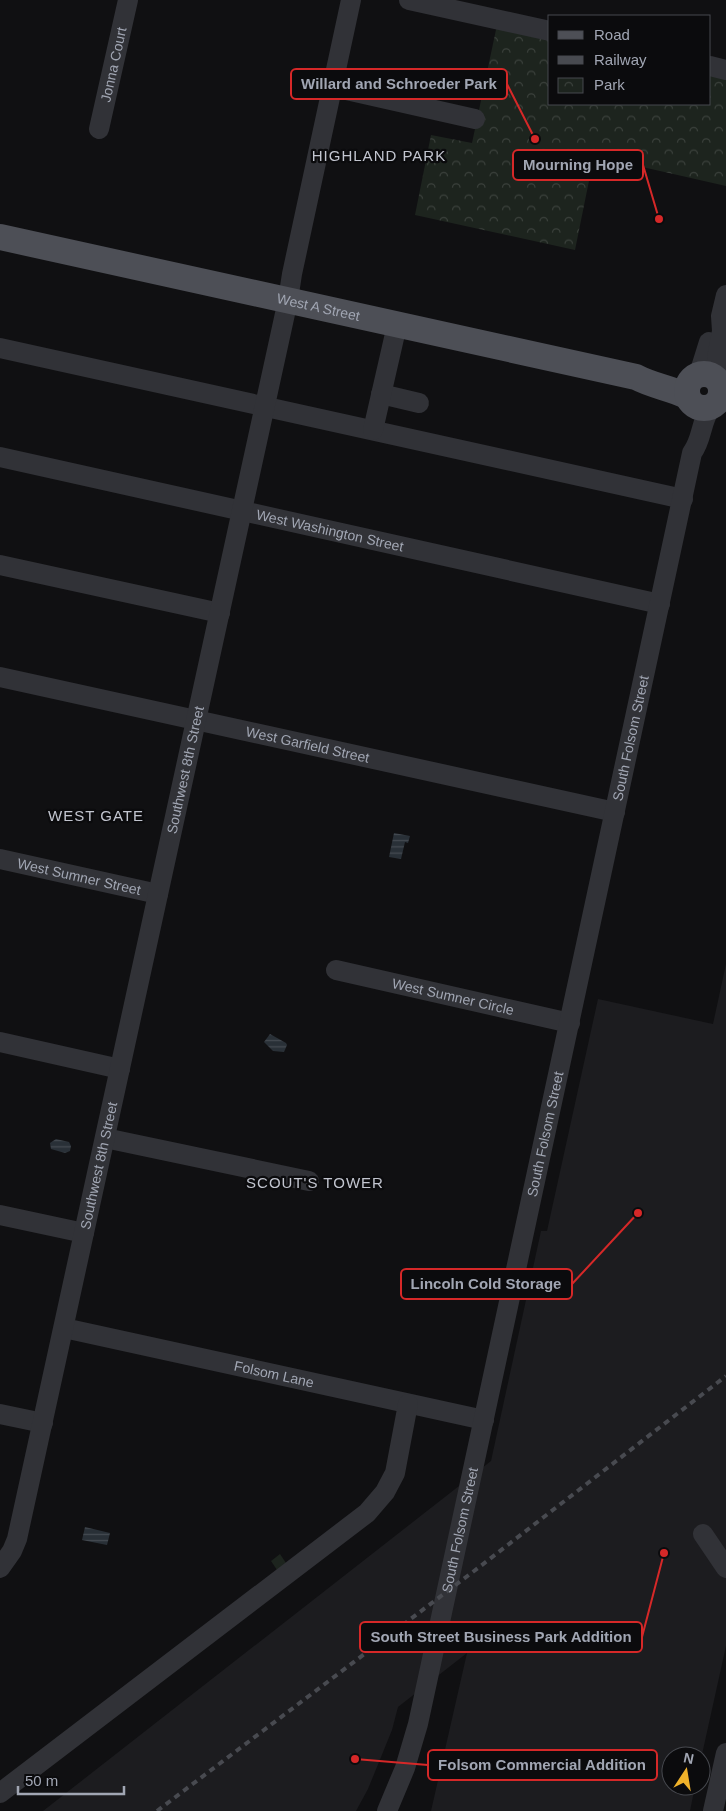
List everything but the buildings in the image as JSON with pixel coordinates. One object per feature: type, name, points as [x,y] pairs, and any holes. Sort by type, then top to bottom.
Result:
[{"type":"main road","name":"West A Street","points":[[0,237],[636,377],[651,373],[708,392]]},
{"type":"street","name":"Jonna Court","points":[[99,129],[128,0]]},
{"type":"street","name":"Southwest 8th Street","points":[[0,1568],[12,1551],[17,1539],[43,1423],[288,300],[351,0]]},
{"type":"street","points":[[409,0],[548,31]]},
{"type":"street","points":[[711,66],[726,70]]},
{"type":"street","points":[[332,87],[475,119]]},
{"type":"street","name":"South Folsom Street","points":[[388,1811],[405,1768],[418,1724],[683,498],[692,453],[688,442],[692,414],[708,392],[722,331],[721,316],[726,295]]},
{"type":"street","points":[[373,430],[397,325]]},
{"type":"street","points":[[0,348],[683,498]]},
{"type":"street","points":[[381,394],[420,403]]},
{"type":"street","name":"West Washington Street","points":[[0,457],[660,604]]},
{"type":"street","points":[[0,565],[220,613]]},
{"type":"street","name":"West Garfield Street","points":[[0,677],[615,812]]},
{"type":"street","name":"West Sumner Street","points":[[0,859],[158,894]]},
{"type":"street","name":"West Sumner Circle","points":[[336,970],[570,1023]]},
{"type":"street","points":[[0,1042],[120,1068]]},
{"type":"street","points":[[105,1138],[309,1181]]},
{"type":"street","points":[[0,1215],[84,1233]]},
{"type":"street","name":"Folsom Lane","points":[[64,1328],[484,1420]]},
{"type":"street","points":[[0,1793],[367,1513],[385,1492],[394,1472],[408,1404]]},
{"type":"street","points":[[0,1414],[43,1423]]},
{"type":"street","points":[[703,1534],[726,1568]]},
{"type":"street","points":[[713,1811],[726,1753]]},
{"type":"shaded area","points":[[394,833],[410,836],[408,843],[405,842],[401,859],[389,857]]},
{"type":"shaded area","points":[[726,964],[726,1646],[704,1746],[661,1746],[661,1796],[693,1796],[690,1811],[431,1811],[467,1653],[398,1707],[392,1730],[368,1789],[356,1811],[43,1811],[491,1461],[541,1231],[547,1231],[598,999],[713,1024]]},
{"type":"shaded area","points":[[270,1034],[286,1043],[284,1052],[273,1051],[264,1042]]},
{"type":"shaded area","points":[[56,1139],[69,1142],[71,1146],[70,1151],[65,1153],[51,1149],[50,1143]]},
{"type":"shaded area","points":[[85,1527],[110,1533],[107,1545],[82,1540]]},
{"type":"green space","points":[[497,25],[548,37],[548,105],[711,105],[711,72],[726,76],[726,186],[594,156],[575,250],[415,215],[431,135],[472,143]]},
{"type":"green space","points":[[280,1554],[286,1563],[277,1570],[271,1561]]},
{"type":"railway","points":[[157,1811],[478,1568],[726,1376]]},
{"type":"place","name":"Willard and Schroeder Park","points":[[535,139]]},
{"type":"place","name":"Mourning Hope","points":[[659,219]]},
{"type":"place","name":"Lincoln Cold Storage","points":[[638,1213]]},
{"type":"place","name":"South Street Business Park Addition","points":[[664,1553]]},
{"type":"place","name":"Folsom Commercial Addition","points":[[355,1759]]},
{"type":"district","name":"HIGHLAND PARK","points":[[379,156]]},
{"type":"district","name":"WEST GATE","points":[[96,816]]},
{"type":"district","name":"SCOUT'S TOWER","points":[[315,1183]]}]
